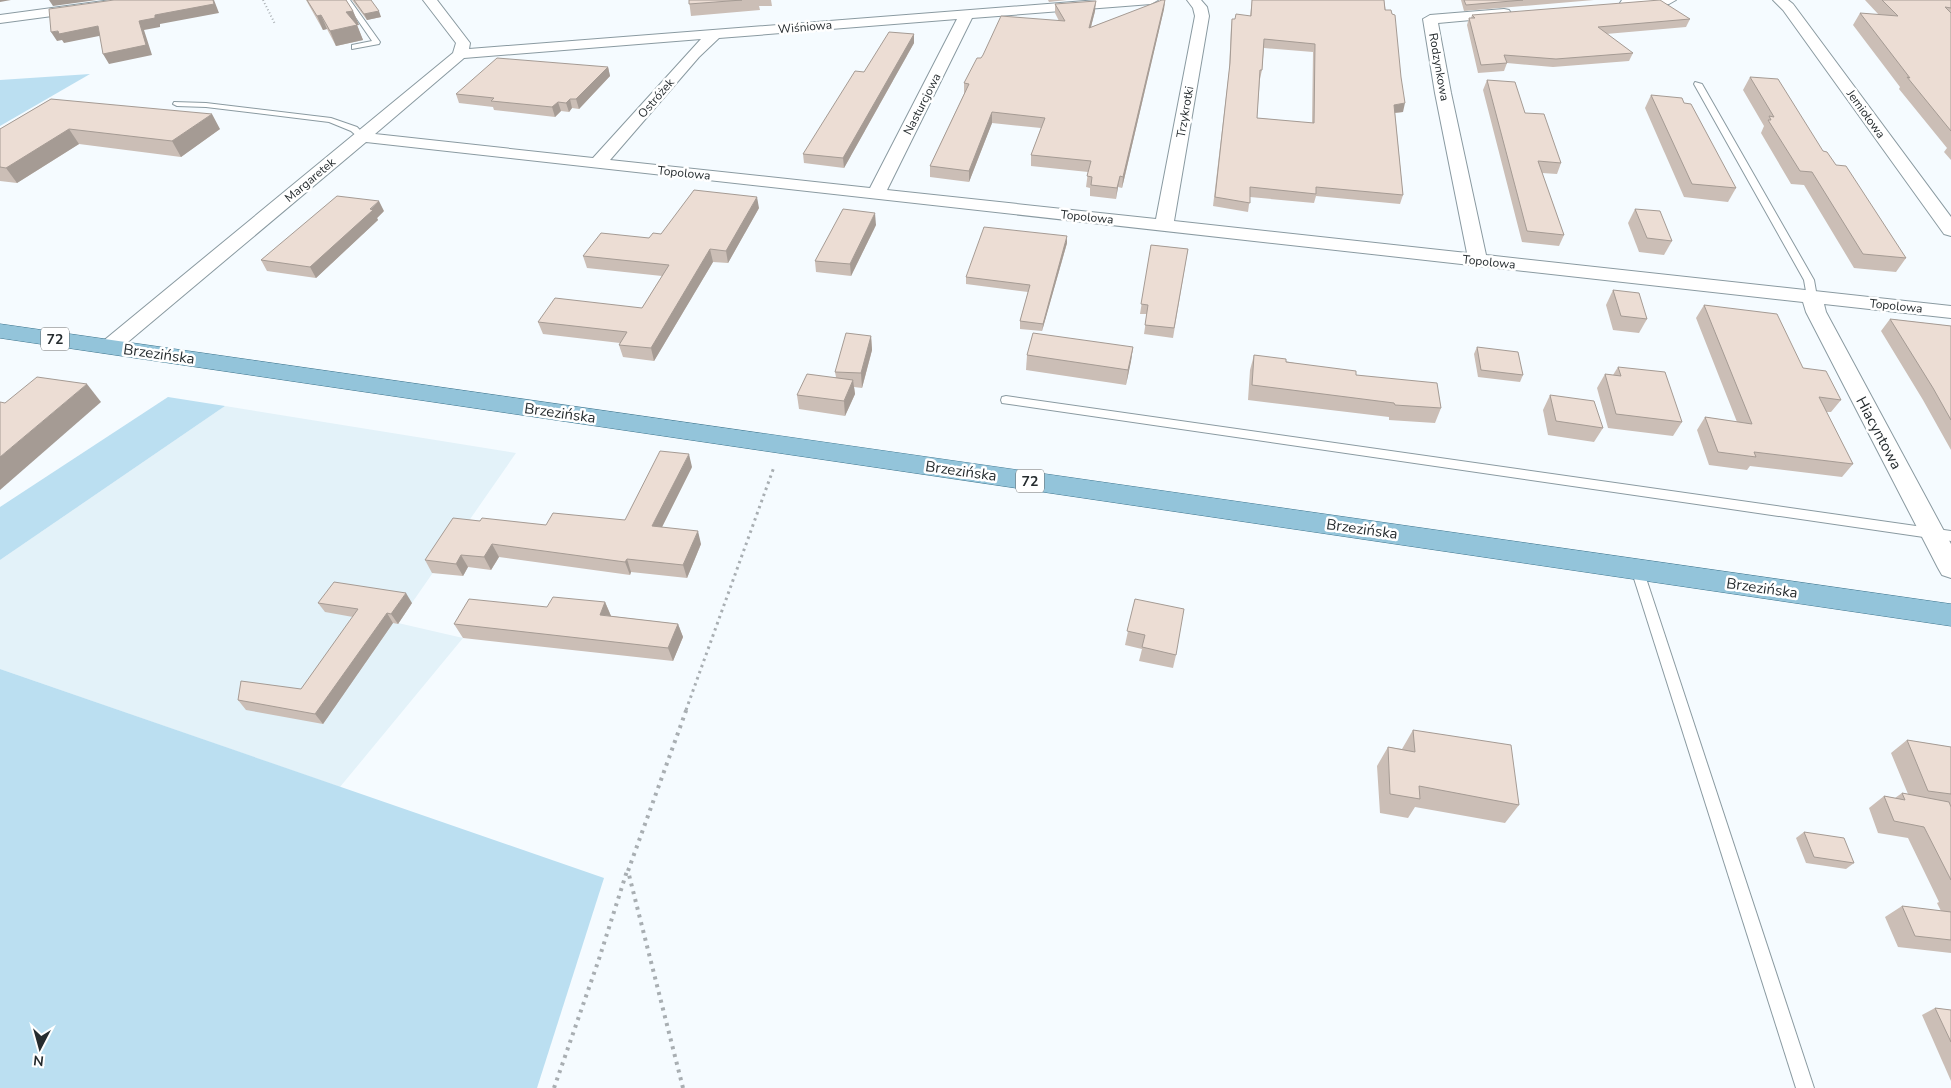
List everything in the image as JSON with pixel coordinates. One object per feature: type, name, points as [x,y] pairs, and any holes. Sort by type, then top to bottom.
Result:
[{"type":"main road","name":"Brzezińska","points":[[0,332],[1951,616]]},
{"type":"street","points":[[0,19],[142,0]]},
{"type":"street","points":[[430,0],[461,37],[463,43],[460,54]]},
{"type":"street","name":"Wiśniowa","points":[[460,54],[1151,0]]},
{"type":"street","name":"Trzykrotki","points":[[1164,226],[1202,16],[1200,6],[1194,0]]},
{"type":"street","points":[[1618,3],[1669,0]]},
{"type":"street","name":"Jemiołowa","points":[[1780,0],[1788,7],[1951,230]]},
{"type":"street","points":[[1424,5],[1430,19]]},
{"type":"street","name":"Rodzynkowa","points":[[1478,260],[1443,93],[1430,19],[1521,12]]},
{"type":"street","name":"Nasturcjowa","points":[[876,194],[967,14]]},
{"type":"street","name":"Ostróżek","points":[[598,163],[694,54],[715,34]]},
{"type":"street","name":"Margaretek","points":[[109,347],[460,54]]},
{"type":"street","name":"Topolowa","points":[[362,136],[1951,312]]},
{"type":"street","name":"Hiacyntowa","points":[[1812,297],[1816,312],[1942,535],[1951,568]]},
{"type":"lane","points":[[347,0],[376,42],[355,46]]},
{"type":"lane","points":[[1698,84],[1809,280],[1812,297]]},
{"type":"lane","points":[[177,104],[206,105],[331,120],[354,129],[362,136]]},
{"type":"lane","points":[[1006,400],[1942,535]]},
{"type":"lane","points":[[1637,569],[1805,1088]]},
{"type":"path","points":[[262,0],[275,24]]},
{"type":"path","points":[[554,1088],[628,870],[782,445]]},
{"type":"path","points":[[628,870],[683,1088]]},
{"type":"shaded area","points":[[90,74],[0,126],[0,80]]},
{"type":"shaded area","points":[[168,397],[225,406],[0,560],[0,507]]},
{"type":"shaded area","points":[[225,406],[516,453],[398,623],[463,638],[340,787],[0,669],[0,560]]},
{"type":"shaded area","points":[[0,669],[604,878],[537,1088],[0,1088]]},
{"type":"building","points":[[114,0],[213,0],[214,4],[155,15],[155,18],[139,21],[146,45],[103,54],[98,26],[59,34],[58,31],[51,32],[49,9]]},
{"type":"building","points":[[307,0],[346,0],[353,11],[346,12],[357,25],[330,31],[321,15],[317,16]]},
{"type":"building","points":[[354,0],[371,0],[379,11],[364,14]]},
{"type":"building","points":[[689,0],[742,0],[689,4]]},
{"type":"building","points":[[1165,0],[1123,177],[1120,176],[1117,188],[1091,185],[1092,177],[1087,176],[1091,161],[1031,155],[1045,118],[992,112],[969,171],[930,166],[969,84],[964,83],[977,58],[981,58],[983,55],[1001,16],[1065,21],[1055,4],[1096,1],[1089,28]]},
{"type":"building","points":[[1252,0],[1384,0],[1385,10],[1391,10],[1392,14],[1395,15],[1405,103],[1394,105],[1403,195],[1316,187],[1316,194],[1250,187],[1250,203],[1215,197],[1230,63],[1232,19],[1235,19],[1236,14],[1251,16]],"holes":[[[1264,39],[1315,44],[1314,123],[1257,118]]]},
{"type":"building","points":[[1464,0],[1523,0],[1466,5]]},
{"type":"building","points":[[1660,0],[1690,19],[1598,27],[1633,53],[1556,59],[1504,55],[1507,63],[1481,65],[1469,18],[1475,18],[1472,15]]},
{"type":"building","points":[[1882,0],[1951,0],[1951,8],[1945,7],[1951,13],[1951,131],[1907,77],[1910,78],[1860,13],[1898,16]]},
{"type":"building","points":[[889,32],[914,34],[843,158],[803,154],[855,71],[864,72]]},
{"type":"building","points":[[497,58],[608,67],[576,99],[570,99],[566,103],[558,102],[552,107],[491,101],[494,98],[456,94]]},
{"type":"building","points":[[1750,77],[1778,79],[1823,151],[1827,152],[1836,165],[1846,166],[1906,258],[1863,254],[1812,172],[1800,171],[1768,120],[1771,120],[1769,116],[1774,117]]},
{"type":"building","points":[[1487,80],[1515,82],[1525,113],[1544,114],[1561,163],[1538,161],[1564,235],[1527,231]]},
{"type":"building","points":[[1651,95],[1682,98],[1684,103],[1691,104],[1736,188],[1692,184]]},
{"type":"building","points":[[51,99],[212,114],[172,141],[69,129],[6,168],[0,167],[0,129]]},
{"type":"building","points":[[694,190],[757,197],[726,251],[710,249],[651,348],[619,345],[627,332],[538,322],[555,298],[642,308],[669,265],[583,256],[601,233],[649,238],[653,233],[661,234]]},
{"type":"building","points":[[337,196],[379,201],[370,209],[373,210],[310,267],[261,260]]},
{"type":"building","points":[[843,209],[875,213],[850,264],[815,261]]},
{"type":"building","points":[[1635,209],[1660,211],[1672,241],[1647,238]]},
{"type":"building","points":[[984,227],[1067,236],[1043,324],[1020,321],[1030,285],[966,277]]},
{"type":"building","points":[[1151,245],[1188,249],[1174,328],[1145,325],[1148,305],[1141,304]]},
{"type":"building","points":[[1613,290],[1639,293],[1647,319],[1621,316]]},
{"type":"building","points":[[1704,305],[1777,314],[1803,368],[1826,371],[1841,400],[1819,397],[1853,464],[1754,452],[1756,457],[1718,452],[1705,417],[1752,424]]},
{"type":"building","points":[[1890,319],[1951,326],[1951,420],[1933,388]]},
{"type":"building","points":[[846,333],[871,336],[861,373],[835,372]]},
{"type":"building","points":[[1033,333],[1133,347],[1128,370],[1027,355]]},
{"type":"building","points":[[1477,347],[1518,352],[1523,375],[1481,370]]},
{"type":"building","points":[[1254,355],[1286,359],[1286,362],[1356,371],[1356,375],[1437,383],[1441,408],[1395,405],[1394,403],[1252,385]]},
{"type":"building","points":[[1618,367],[1665,372],[1682,422],[1616,414],[1605,374],[1621,376]]},
{"type":"building","points":[[807,374],[853,380],[844,401],[797,395]]},
{"type":"building","points":[[37,377],[87,384],[0,457],[0,402],[5,403]]},
{"type":"building","points":[[1550,395],[1594,401],[1603,428],[1556,421]]},
{"type":"building","points":[[660,451],[689,454],[652,526],[698,531],[683,565],[627,559],[625,562],[492,544],[484,557],[461,555],[456,564],[425,560],[453,518],[480,521],[482,518],[546,525],[553,513],[625,520]]},
{"type":"building","points":[[334,582],[406,593],[391,614],[387,613],[315,714],[238,700],[241,681],[301,689],[358,609],[318,603]]},
{"type":"building","points":[[553,597],[605,602],[600,615],[678,624],[668,648],[454,624],[469,599],[547,607]]},
{"type":"building","points":[[1135,599],[1184,609],[1176,655],[1142,647],[1145,635],[1127,631]]},
{"type":"building","points":[[1413,730],[1511,745],[1519,805],[1419,786],[1420,799],[1390,794],[1388,747],[1415,752]]},
{"type":"building","points":[[1907,740],[1951,747],[1951,794],[1928,791]]},
{"type":"building","points":[[1902,793],[1949,802],[1951,807],[1951,880],[1924,827],[1894,821],[1884,796],[1905,800]]},
{"type":"building","points":[[1804,832],[1844,838],[1854,863],[1814,857]]},
{"type":"building","points":[[1902,906],[1951,912],[1951,940],[1915,936]]},
{"type":"building","points":[[1935,1008],[1951,1010],[1951,1042]]}]
